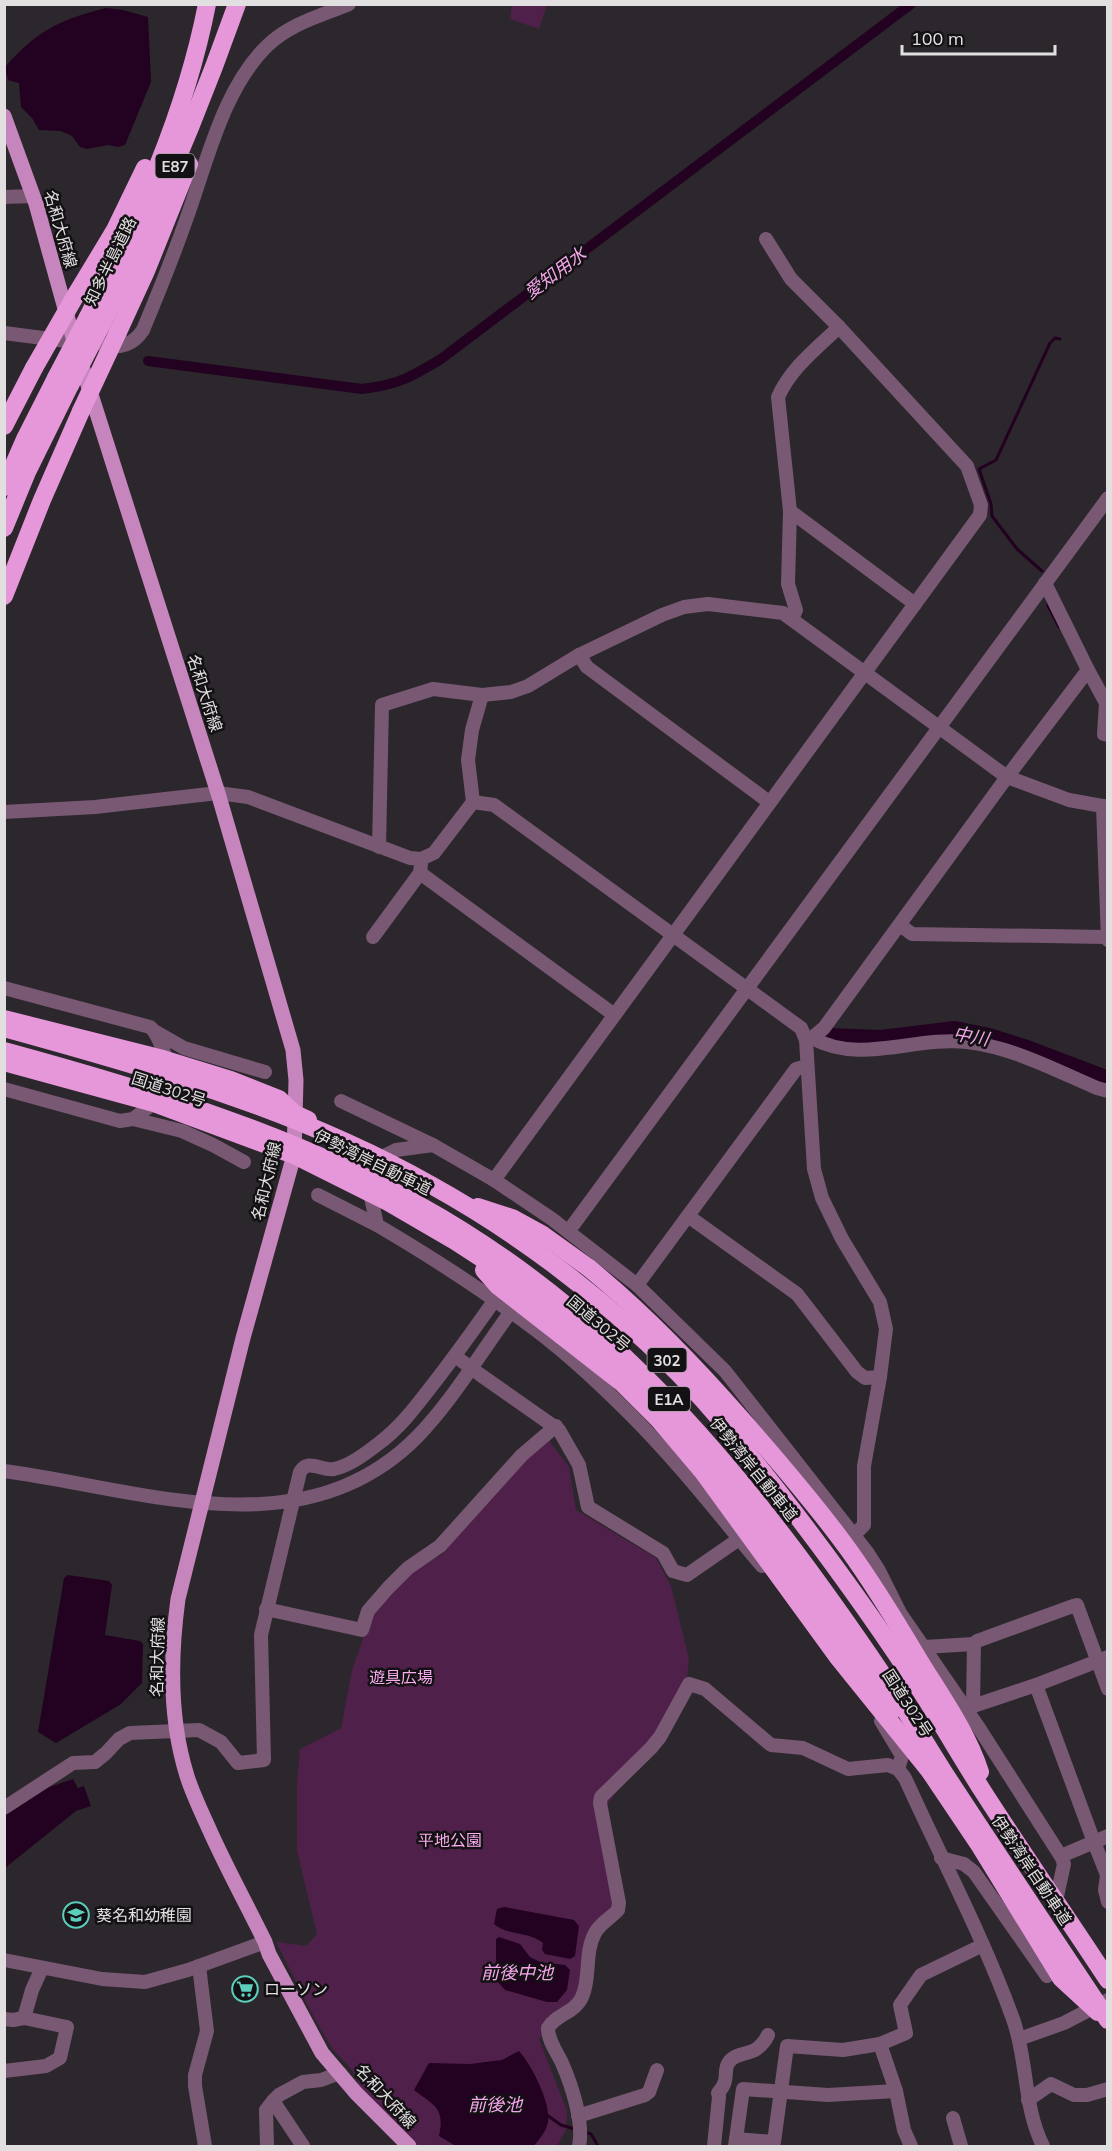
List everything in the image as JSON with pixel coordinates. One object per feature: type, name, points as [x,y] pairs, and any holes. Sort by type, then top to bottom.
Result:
[{"type":"highway","name":"知多半島道路","points":[[4,487],[25,439],[103,324],[119,256],[173,131],[192,69],[207,4]]},
{"type":"highway","points":[[4,596],[42,500],[81,411],[103,324],[146,271],[200,135],[207,115],[218,58],[237,4]]},
{"type":"highway","points":[[4,426],[34,368],[115,231],[192,69]]},
{"type":"highway","name":"知多半島道路","points":[[4,528],[63,381]]},
{"type":"highway","name":"国道302号","points":[[4,1019],[168,1061],[231,1080],[279,1099],[295,1114],[384,1156],[478,1207],[543,1255],[640,1335],[682,1374],[741,1441],[827,1551],[905,1661],[1107,1974]]},
{"type":"highway","name":"伊勢湾岸自動車道","points":[[4,1028],[181,1078],[294,1121],[372,1154],[432,1185],[488,1219],[585,1290],[634,1332],[678,1374],[753,1458],[845,1581],[925,1699],[1107,1980]]},
{"type":"highway","name":"伊勢湾岸自動車道","points":[[4,1051],[178,1101],[304,1149],[362,1175],[421,1206],[475,1239],[524,1272],[571,1309],[662,1392],[736,1475],[883,1676],[992,1846],[1103,2009]]},
{"type":"highway","name":"国道302号","points":[[4,1062],[154,1103],[294,1155],[370,1193],[455,1240],[574,1326],[631,1376],[685,1435],[801,1580],[980,1846],[1061,1978],[1103,2009],[1107,2026]]},
{"type":"highway","points":[[478,1207],[512,1218],[543,1235],[589,1268],[630,1302],[711,1384],[775,1457],[848,1549],[894,1617],[975,1755],[981,1773],[982,1790]]},
{"type":"highway","points":[[455,1240],[498,1286],[622,1383],[659,1420],[703,1472],[837,1656],[992,1846]]},
{"type":"main road","name":"名和大府線","points":[[4,116],[33,196],[74,341],[218,794],[293,1050],[296,1080],[294,1155],[243,1338],[184,1572],[174,1630],[172,1687],[177,1730],[185,1769],[196,1800],[269,1954],[322,2053],[410,2146]]},
{"type":"street","points":[[4,333],[114,347],[126,345],[137,339],[143,330],[172,260],[219,125],[234,89],[258,56],[276,39],[298,24],[350,4]]},
{"type":"street","points":[[4,197],[33,196]]},
{"type":"street","points":[[494,1180],[980,515],[981,505],[967,466],[791,279],[766,239]]},
{"type":"street","points":[[792,619],[796,610],[788,584],[790,511],[786,454],[778,411],[778,397],[786,380],[795,369],[838,327]]},
{"type":"street","points":[[573,1225],[1107,498]]},
{"type":"street","points":[[790,511],[915,604]]},
{"type":"street","points":[[1045,583],[1106,703],[1104,734],[1107,735]]},
{"type":"street","points":[[379,847],[382,705],[433,689],[482,695],[511,692],[528,686],[579,655],[662,615],[684,607],[699,604],[783,613],[1007,777],[1069,801],[1105,806],[1107,938],[912,934],[900,925]]},
{"type":"street","points":[[579,655],[587,667],[769,802]]},
{"type":"street","points":[[854,1535],[864,1525],[864,1466],[886,1329],[880,1302],[842,1239],[822,1198],[814,1168],[807,1065],[809,1039],[824,1028],[1088,670]]},
{"type":"street","points":[[373,937],[421,866],[434,853],[472,802],[468,760],[472,730],[482,695]]},
{"type":"street","points":[[4,812],[95,807],[218,794],[248,796],[410,858],[614,1014]]},
{"type":"street","points":[[472,802],[494,805],[797,1024],[809,1039],[826,1046],[856,1049],[951,1041],[987,1045],[1027,1058],[1097,1089],[1107,1091]]},
{"type":"street","points":[[4,988],[150,1028],[184,1048],[265,1072]]},
{"type":"street","points":[[156,1032],[159,1044],[168,1061]]},
{"type":"street","points":[[637,1285],[795,1069],[807,1065]]},
{"type":"street","points":[[4,1089],[120,1121],[133,1119],[182,1131],[244,1162]]},
{"type":"street","points":[[341,1101],[433,1145],[494,1180],[552,1219],[637,1285],[725,1371],[854,1535],[878,1569],[900,1613],[969,1707],[1061,1856],[1064,1864],[1057,1896]]},
{"type":"street","points":[[133,1119],[154,1103]]},
{"type":"street","points":[[384,1156],[396,1150],[433,1145]]},
{"type":"street","points":[[370,1193],[377,1225]]},
{"type":"street","points":[[318,1195],[377,1225],[424,1253],[527,1323],[582,1369],[631,1415],[675,1462],[762,1566],[857,1692],[867,1700],[902,1756],[903,1760],[898,1769]]},
{"type":"street","points":[[688,1216],[797,1294],[857,1372],[865,1378],[880,1377]]},
{"type":"street","points":[[4,1808],[73,1763],[95,1762],[125,1735],[135,1732],[165,1733],[177,1730],[199,1730],[210,1735],[225,1747],[238,1764],[264,1760],[261,1635],[292,1501],[303,1468],[309,1465],[335,1469],[346,1465],[378,1444],[409,1415],[494,1301]]},
{"type":"street","points":[[4,1471],[203,1504],[292,1501],[320,1494],[359,1479],[387,1462],[407,1445],[436,1416],[507,1317]]},
{"type":"street","points":[[455,1356],[556,1426],[579,1464],[588,1507],[663,1553],[673,1571],[687,1575],[739,1539]]},
{"type":"street","points":[[266,1609],[362,1629],[368,1611],[388,1588],[408,1568],[440,1546],[522,1455],[556,1426]]},
{"type":"street","points":[[924,1647],[974,1644],[1077,1605],[1102,1659],[1107,1689]]},
{"type":"street","points":[[969,1707],[974,1644]]},
{"type":"street","points":[[969,1707],[1036,1685],[1102,1659]]},
{"type":"street","points":[[657,2070],[649,2092],[579,2131],[572,2089],[549,2037],[548,2028],[554,2020],[573,2009],[581,1999],[592,1938],[599,1926],[618,1910],[619,1903],[600,1803],[601,1797],[660,1737],[689,1684],[705,1689],[771,1745],[803,1748],[848,1769],[888,1765],[898,1769],[905,1778],[983,1945],[1013,2020],[1019,2039],[1034,2128],[1043,2146]]},
{"type":"street","points":[[1036,1685],[1101,1839],[1107,1875],[1104,1890],[1107,1902]]},
{"type":"street","points":[[1061,1856],[1101,1839]]},
{"type":"street","points":[[942,1858],[964,1864],[974,1872],[1047,1976]]},
{"type":"street","points":[[4,1960],[102,1979],[145,1982],[199,1966],[265,1942]]},
{"type":"street","points":[[896,2091],[828,2096],[781,2091],[743,2089],[736,2143],[774,2142],[781,2091],[787,2046],[843,2050],[880,2044],[906,2033],[900,2004],[921,1975],[983,1945]]},
{"type":"street","points":[[199,1966],[207,2031],[195,2075],[195,2086],[205,2146]]},
{"type":"street","points":[[24,2018],[32,1990],[42,1968]]},
{"type":"street","points":[[1019,2039],[1103,2009]]},
{"type":"street","points":[[4,2019],[24,2018],[67,2027],[60,2058],[46,2066],[4,2071]]},
{"type":"street","points":[[714,2146],[718,2093],[728,2078],[726,2067],[734,2057],[761,2046],[768,2035]]},
{"type":"street","points":[[880,2044],[896,2091],[904,2130],[911,2146]]},
{"type":"street","points":[[267,2146],[266,2110],[279,2095],[303,2082],[321,2080],[340,2073]]},
{"type":"street","points":[[1028,2100],[1051,2084],[1074,2095],[1087,2095],[1107,2089]]},
{"type":"street","points":[[273,2101],[303,2146]]},
{"type":"street","points":[[953,2118],[961,2146]]},
{"type":"green space","points":[[512,5],[547,5],[539,29],[510,19]]},
{"type":"green space","name":"平地公園","points":[[547,1438],[569,1467],[576,1510],[656,1558],[671,1586],[689,1659],[686,1687],[664,1730],[602,1811],[615,1887],[611,1913],[595,1940],[582,1993],[539,2039],[567,2111],[566,2130],[557,2146],[416,2146],[360,2089],[355,2074],[333,2049],[322,2031],[276,1942],[306,1946],[317,1934],[297,1851],[297,1784],[300,1749],[341,1728],[352,1670],[372,1613],[415,1570],[443,1554],[485,1501]]},
{"type":"water","points":[[106,8],[148,17],[151,82],[125,145],[87,149],[80,147],[72,136],[61,131],[39,130],[32,118],[21,107],[19,83],[8,80],[5,67],[28,44],[50,28],[75,17]]},
{"type":"water","points":[[68,1575],[109,1581],[112,1585],[105,1635],[140,1641],[143,1644],[142,1683],[121,1704],[56,1743],[38,1732],[64,1578]]},
{"type":"water","points":[[73,1779],[78,1788],[84,1786],[91,1806],[76,1811],[5,1868],[5,1815],[47,1788]]},
{"type":"water","points":[[504,1907],[574,1920],[579,1926],[575,1956],[570,1959],[545,1954],[542,1950],[543,1943],[537,1939],[499,1928],[494,1924],[497,1909]]},
{"type":"water","name":"前後中池","points":[[499,1937],[520,1944],[530,1957],[540,1962],[565,1965],[570,1970],[567,1990],[557,2002],[547,2002],[505,1990],[498,1982],[496,1974],[496,1939]]},
{"type":"water","name":"前後池","points":[[519,2051],[535,2075],[547,2108],[547,2126],[534,2146],[456,2146],[439,2136],[441,2119],[437,2108],[414,2090],[429,2063],[470,2064],[502,2060]]},
{"type":"waterway","name":"愛知用水","points":[[148,361],[362,389],[385,385],[412,375],[441,359],[911,4]]},
{"type":"waterway","points":[[1042,571],[1017,549],[992,516],[991,504],[979,469],[996,460],[1050,343],[1055,338],[1060,339]]},
{"type":"waterway","points":[[1048,601],[1048,606],[1059,627]]},
{"type":"waterway","name":"中川","points":[[827,1037],[881,1039],[955,1030],[989,1037],[1024,1048],[1108,1080]]},
{"type":"waterway","points":[[544,2113],[561,2125],[575,2129]]},
{"type":"waterway","points":[[584,2132],[591,2134],[598,2146]]},
{"type":"place","name":"葵名和幼稚園","points":[[76,1915]]},
{"type":"place","name":"ローソン","points":[[245,1989]]},
{"type":"park label","name":"遊具広場","points":[[401,1677]]}]
